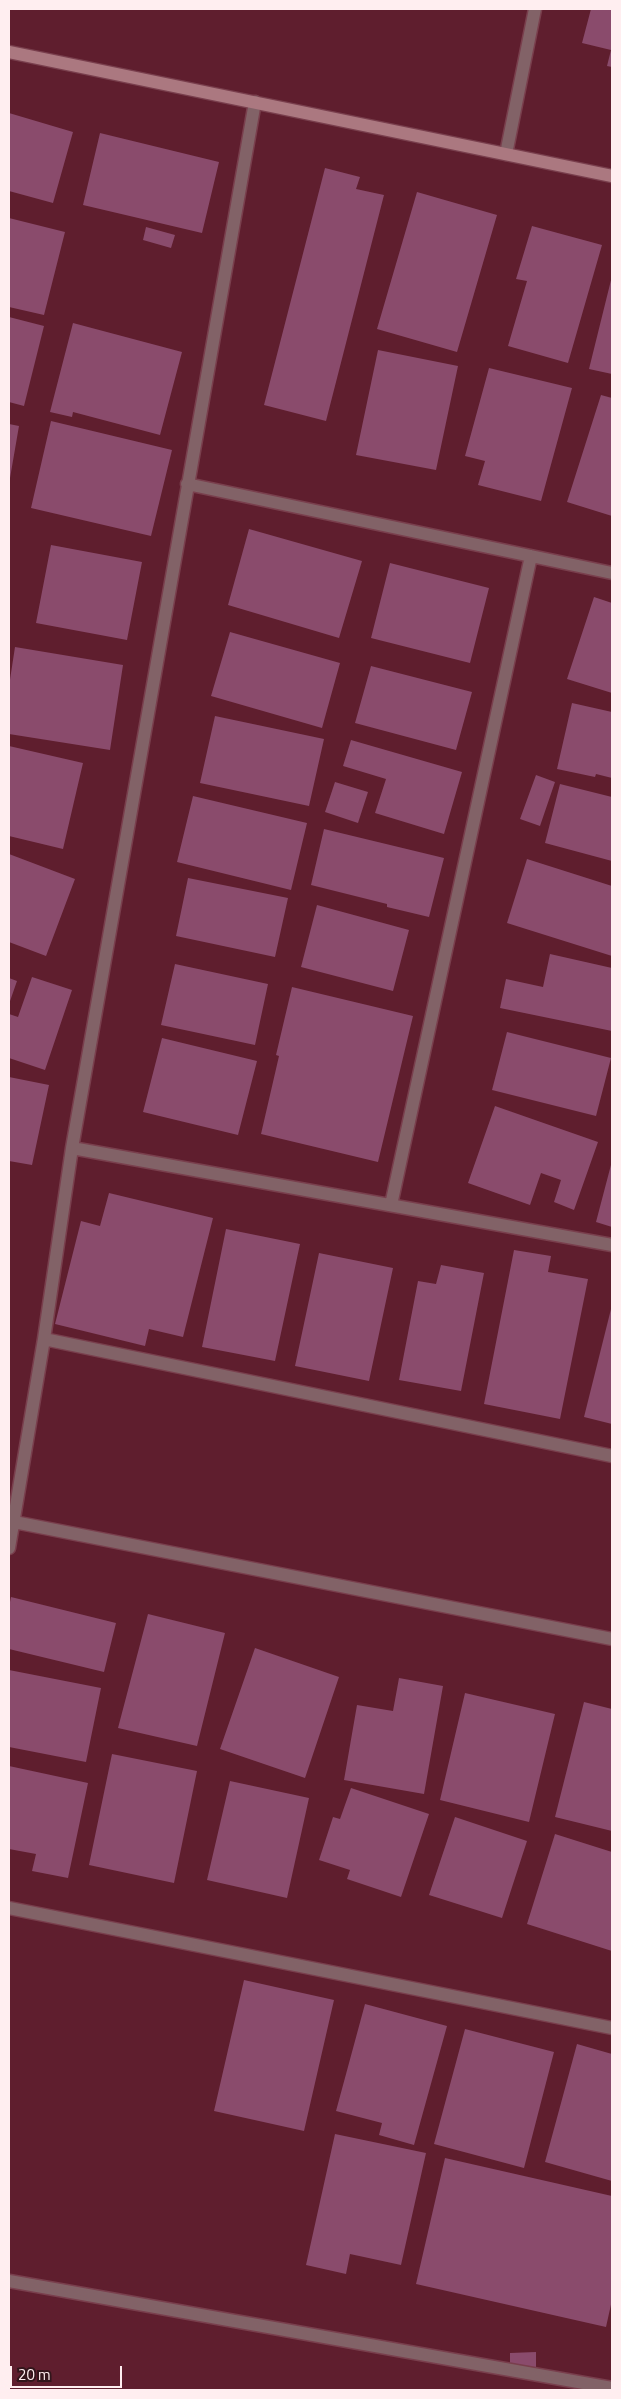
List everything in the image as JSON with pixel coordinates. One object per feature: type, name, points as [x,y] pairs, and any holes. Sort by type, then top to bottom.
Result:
[{"type":"street","points":[[506,154],[535,9]]},
{"type":"street","points":[[9,52],[612,176]]},
{"type":"street","points":[[9,1548],[11,1521],[44,1339],[72,1148],[255,102]]},
{"type":"street","points":[[187,484],[612,573]]},
{"type":"street","points":[[391,1205],[530,556]]},
{"type":"street","points":[[72,1148],[612,1245]]},
{"type":"street","points":[[44,1339],[612,1456]]},
{"type":"street","points":[[11,1521],[612,1639]]},
{"type":"street","points":[[9,1908],[612,2028]]},
{"type":"street","points":[[9,2281],[612,2388]]},
{"type":"building","points":[[591,9],[612,9],[612,67],[607,66],[611,50],[582,43]]},
{"type":"building","points":[[9,113],[73,132],[53,203],[9,191]]},
{"type":"building","points":[[100,133],[219,162],[202,233],[83,205]]},
{"type":"building","points":[[325,168],[360,177],[356,189],[384,195],[326,421],[264,405]]},
{"type":"building","points":[[417,192],[497,215],[457,352],[377,329]]},
{"type":"building","points":[[9,218],[65,232],[44,315],[9,307]]},
{"type":"building","points":[[532,226],[602,245],[568,363],[508,346],[527,281],[516,279]]},
{"type":"building","points":[[146,227],[175,235],[171,248],[143,240]]},
{"type":"building","points":[[612,276],[612,374],[589,369]]},
{"type":"building","points":[[9,317],[44,326],[24,406],[9,402]]},
{"type":"building","points":[[73,323],[182,352],[160,435],[73,412],[72,417],[50,412]]},
{"type":"building","points":[[378,350],[458,366],[436,470],[356,455]]},
{"type":"building","points":[[489,368],[572,388],[541,501],[478,485],[485,461],[465,456]]},
{"type":"building","points":[[601,395],[612,398],[612,516],[567,502]]},
{"type":"building","points":[[51,421],[172,450],[151,536],[31,508]]},
{"type":"building","points":[[9,424],[19,426],[10,478],[9,478]]},
{"type":"building","points":[[249,529],[362,561],[339,638],[228,605]]},
{"type":"building","points":[[51,545],[142,562],[127,640],[36,623]]},
{"type":"building","points":[[390,563],[489,588],[470,663],[371,638]]},
{"type":"building","points":[[594,597],[612,603],[612,693],[567,679]]},
{"type":"building","points":[[230,632],[340,663],[322,728],[211,696]]},
{"type":"building","points":[[15,647],[123,665],[110,750],[9,734],[9,686]]},
{"type":"building","points":[[371,666],[472,692],[456,750],[355,723]]},
{"type":"building","points":[[572,703],[612,712],[612,778],[596,774],[595,777],[557,769]]},
{"type":"building","points":[[215,716],[324,739],[309,806],[200,783]]},
{"type":"building","points":[[351,740],[462,772],[444,834],[375,813],[386,779],[343,766]]},
{"type":"building","points":[[9,746],[83,763],[63,849],[9,836]]},
{"type":"building","points":[[536,775],[555,782],[540,826],[520,819]]},
{"type":"building","points":[[335,782],[368,792],[358,823],[325,812]]},
{"type":"building","points":[[560,784],[612,797],[612,861],[545,843]]},
{"type":"building","points":[[193,796],[307,823],[291,890],[177,862]]},
{"type":"building","points":[[324,829],[444,858],[429,917],[387,907],[387,904],[311,885]]},
{"type":"building","points":[[9,854],[75,879],[46,956],[9,942]]},
{"type":"building","points":[[527,859],[612,886],[612,956],[507,923]]},
{"type":"building","points":[[188,878],[288,898],[275,957],[176,936]]},
{"type":"building","points":[[317,905],[409,930],[393,991],[301,967]]},
{"type":"building","points":[[550,954],[612,968],[612,1031],[500,1008],[506,979],[543,987]]},
{"type":"building","points":[[175,964],[268,984],[255,1045],[161,1025]]},
{"type":"building","points":[[32,977],[72,990],[45,1070],[9,1058],[9,1014],[18,1017]]},
{"type":"building","points":[[9,978],[17,981],[9,1004]]},
{"type":"building","points":[[292,987],[413,1016],[378,1162],[261,1134],[279,1056],[276,1055]]},
{"type":"building","points":[[507,1032],[611,1058],[596,1116],[492,1090]]},
{"type":"building","points":[[162,1038],[257,1061],[238,1135],[143,1112]]},
{"type":"building","points":[[9,1077],[49,1085],[32,1165],[9,1161]]},
{"type":"building","points":[[495,1106],[598,1142],[574,1210],[554,1202],[561,1180],[541,1173],[530,1205],[468,1183]]},
{"type":"building","points":[[612,1161],[612,1227],[596,1222]]},
{"type":"building","points":[[109,1193],[213,1218],[183,1337],[149,1329],[145,1346],[55,1324],[81,1221],[100,1226]]},
{"type":"building","points":[[226,1229],[300,1244],[275,1361],[202,1347]]},
{"type":"building","points":[[514,1250],[551,1256],[548,1272],[588,1279],[560,1419],[484,1404]]},
{"type":"building","points":[[319,1253],[393,1268],[369,1381],[295,1366]]},
{"type":"building","points":[[441,1265],[484,1273],[461,1391],[399,1380],[418,1281],[436,1284]]},
{"type":"building","points":[[612,1305],[612,1424],[584,1417]]},
{"type":"building","points":[[11,1597],[116,1623],[104,1672],[9,1649],[9,1607]]},
{"type":"building","points":[[148,1614],[225,1633],[197,1746],[118,1728]]},
{"type":"building","points":[[255,1648],[339,1677],[305,1778],[220,1749]]},
{"type":"building","points":[[9,1670],[101,1688],[86,1762],[9,1747]]},
{"type":"building","points":[[399,1678],[443,1686],[424,1794],[344,1780],[357,1705],[393,1711]]},
{"type":"building","points":[[465,1693],[555,1714],[529,1822],[440,1800]]},
{"type":"building","points":[[584,1702],[612,1709],[612,1831],[555,1817]]},
{"type":"building","points":[[112,1754],[197,1771],[174,1883],[89,1865]]},
{"type":"building","points":[[9,1766],[88,1783],[68,1878],[32,1871],[36,1854],[9,1849]]},
{"type":"building","points":[[230,1781],[309,1798],[287,1898],[207,1880]]},
{"type":"building","points":[[351,1788],[429,1814],[401,1897],[347,1879],[350,1870],[319,1860],[333,1817],[340,1819]]},
{"type":"building","points":[[455,1817],[527,1841],[502,1918],[429,1895]]},
{"type":"building","points":[[555,1834],[612,1852],[612,1951],[527,1924]]},
{"type":"building","points":[[244,1980],[334,2000],[304,2131],[214,2111]]},
{"type":"building","points":[[365,2004],[447,2026],[414,2145],[379,2135],[382,2123],[336,2111]]},
{"type":"building","points":[[465,2029],[554,2052],[524,2168],[434,2144]]},
{"type":"building","points":[[577,2044],[612,2054],[612,2181],[545,2162]]},
{"type":"building","points":[[335,2134],[426,2153],[401,2265],[350,2254],[346,2274],[306,2265]]},
{"type":"building","points":[[445,2158],[612,2196],[612,2300],[606,2327],[416,2284]]},
{"type":"building","points":[[536,2352],[536,2369],[510,2369],[510,2353]]}]
